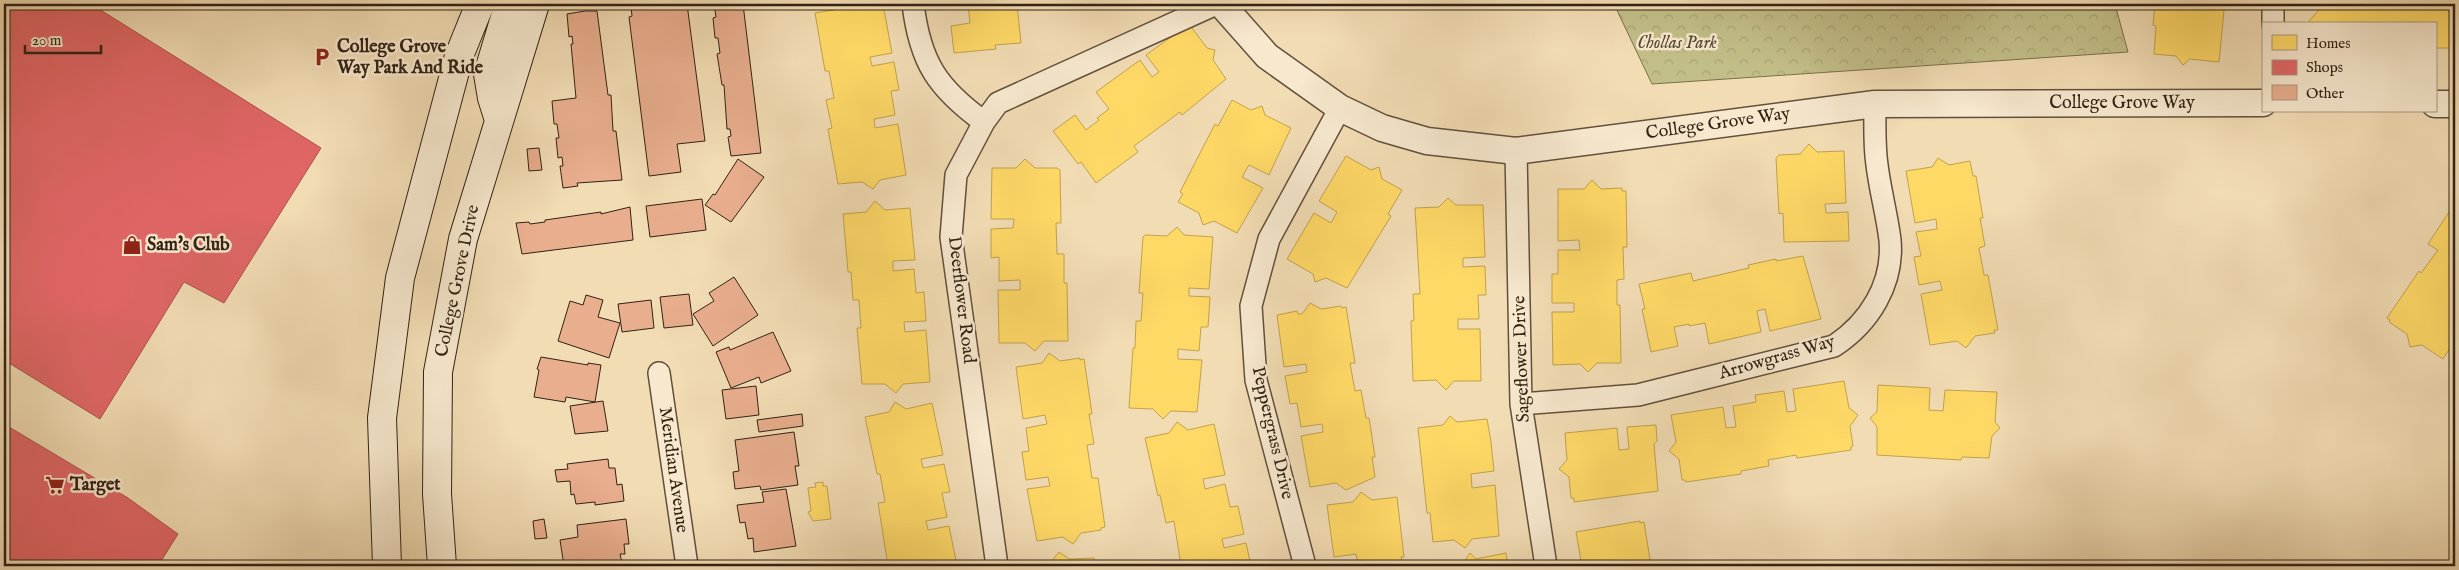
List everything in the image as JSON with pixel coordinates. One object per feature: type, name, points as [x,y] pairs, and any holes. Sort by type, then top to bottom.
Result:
[{"type":"main road","points":[[387,566],[382,418],[400,278],[459,56],[480,4]]},
{"type":"main road","points":[[499,120],[492,98],[488,74],[509,4]]},
{"type":"main road","name":"College Grove Drive","points":[[442,566],[437,494],[438,372],[463,239],[535,4]]},
{"type":"street","points":[[913,4],[917,36],[930,68],[960,105],[984,122]]},
{"type":"street","name":"Deerflower Road","points":[[997,566],[951,237],[956,175],[984,122],[998,103],[1216,4]]},
{"type":"street","name":"College Grove Way","points":[[1221,4],[1268,56],[1340,108],[1382,128],[1427,141],[1516,151],[1875,104],[2262,103]]},
{"type":"street","points":[[2273,4],[2273,22]]},
{"type":"street","name":"Arrowgrass Way","points":[[1521,404],[1638,395],[1834,346],[1854,331],[1873,307],[1881,291],[1889,258],[1890,241],[1876,162],[1875,104]]},
{"type":"street","points":[[2436,104],[2455,104]]},
{"type":"street","name":"Peppergrass Drive","points":[[1305,566],[1256,380],[1251,306],[1269,239],[1340,108]]},
{"type":"street","name":"Sageflower Drive","points":[[1516,151],[1521,404],[1546,566]]},
{"type":"street","name":"Meridian Avenue","points":[[659,373],[687,566]]},
{"type":"green space","name":"Chollas Park","points":[[1614,4],[2115,4],[2128,52],[1652,84]]},
{"type":"building: Homes","points":[[843,4],[856,6],[883,4],[892,53],[870,57],[872,66],[894,62],[899,90],[891,91],[895,115],[874,119],[875,128],[898,124],[906,175],[880,180],[873,189],[862,182],[838,184],[828,129],[832,128],[826,100],[834,98],[829,71],[825,71],[815,13],[839,9]]},
{"type":"building: Homes","points":[[968,4],[1017,4],[1021,43],[995,45],[996,49],[954,53],[951,26],[970,23]]},
{"type":"building: Homes","points":[[1039,4],[1055,4],[1042,9]]},
{"type":"building: Homes","points":[[2155,4],[2202,4],[2202,8],[2224,10],[2219,62],[2190,59],[2183,65],[2176,56],[2154,54],[2156,26],[2153,25]]},
{"type":"building: Homes","points":[[2318,4],[2371,4],[2371,7],[2380,7],[2380,4],[2455,4],[2455,48],[2436,48],[2436,22],[2309,21],[2318,11]]},
{"type":"building: Homes","points":[[1189,24],[1207,48],[1215,50],[1213,60],[1226,79],[1182,115],[1180,112],[1134,146],[1138,152],[1096,183],[1081,162],[1078,164],[1053,131],[1075,115],[1086,130],[1099,120],[1097,118],[1109,109],[1096,92],[1140,60],[1152,77],[1159,72],[1146,55]]},
{"type":"building: Homes","points":[[1232,100],[1251,110],[1262,106],[1265,115],[1291,128],[1269,175],[1249,165],[1242,177],[1263,188],[1237,233],[1214,221],[1203,225],[1199,213],[1178,202],[1183,194],[1180,192],[1215,124],[1218,126]]},
{"type":"building: Homes","points":[[1809,144],[1817,152],[1844,151],[1846,203],[1825,204],[1826,213],[1848,212],[1849,241],[1784,242],[1783,213],[1779,214],[1776,158],[1779,155],[1800,154]]},
{"type":"building: Homes","points":[[1346,156],[1371,170],[1379,167],[1382,179],[1402,190],[1388,214],[1391,216],[1347,288],[1326,278],[1315,282],[1313,274],[1287,259],[1314,213],[1331,223],[1337,212],[1319,201]]},
{"type":"building: Homes","points":[[1938,158],[1949,165],[1970,161],[1973,176],[1976,176],[1983,218],[1980,218],[1985,246],[1979,248],[1984,275],[1988,275],[1998,330],[1994,330],[1995,333],[1975,336],[1966,348],[1957,341],[1930,345],[1921,294],[1942,290],[1940,281],[1919,285],[1914,257],[1921,256],[1916,232],[1937,229],[1936,219],[1915,223],[1906,171],[1932,167]]},
{"type":"building: Homes","points":[[1025,159],[1035,168],[1057,168],[1060,170],[1061,223],[1056,223],[1057,254],[1064,254],[1064,283],[1067,283],[1068,341],[1044,341],[1035,351],[1025,343],[999,343],[998,290],[1020,290],[1020,280],[999,281],[999,257],[991,258],[991,229],[1013,228],[1014,219],[991,219],[992,168],[1016,168]]},
{"type":"building: Homes","points":[[1592,180],[1601,189],[1622,188],[1622,191],[1626,191],[1627,247],[1623,247],[1624,279],[1617,280],[1617,305],[1620,305],[1621,363],[1597,363],[1588,372],[1580,364],[1553,365],[1552,312],[1574,312],[1574,303],[1552,303],[1552,274],[1558,274],[1558,250],[1580,250],[1579,240],[1558,241],[1558,189],[1584,189]]},
{"type":"building: Homes","points":[[1448,198],[1456,205],[1483,205],[1485,257],[1463,258],[1463,267],[1485,266],[1486,295],[1478,295],[1479,319],[1458,319],[1458,329],[1480,329],[1481,381],[1454,381],[1446,390],[1436,380],[1413,381],[1411,321],[1414,320],[1413,294],[1420,294],[1415,208],[1439,207]]},
{"type":"building: Homes","points":[[875,201],[885,210],[910,208],[915,260],[893,261],[893,271],[914,269],[916,293],[924,292],[926,321],[904,322],[905,332],[926,330],[930,382],[903,384],[896,393],[885,384],[862,384],[857,328],[861,328],[859,300],[853,300],[851,272],[848,272],[843,214],[866,212]]},
{"type":"building: Homes","points":[[2455,203],[2455,340],[2443,359],[2422,345],[2410,347],[2407,334],[2389,322],[2390,320],[2387,318],[2419,271],[2421,273],[2438,250],[2428,244]]},
{"type":"building: Homes","points":[[1177,227],[1184,235],[1213,237],[1209,289],[1189,288],[1189,296],[1210,297],[1208,327],[1201,327],[1199,351],[1178,349],[1178,359],[1202,360],[1197,412],[1171,411],[1163,419],[1153,409],[1129,408],[1133,348],[1135,348],[1136,321],[1141,321],[1143,293],[1139,293],[1143,237],[1145,235],[1167,236]]},
{"type":"building: Homes","points":[[1803,256],[1821,319],[1770,331],[1765,309],[1757,311],[1761,332],[1709,344],[1705,323],[1689,326],[1689,324],[1674,327],[1678,346],[1651,352],[1642,309],[1645,309],[1639,284],[1691,273],[1693,281],[1749,268],[1748,265]]},
{"type":"building: Homes","points":[[1310,303],[1321,309],[1346,307],[1355,363],[1350,363],[1355,391],[1361,390],[1366,418],[1369,418],[1375,457],[1372,457],[1375,477],[1346,490],[1336,483],[1310,487],[1301,436],[1323,432],[1322,424],[1301,427],[1297,403],[1290,404],[1285,376],[1307,372],[1306,364],[1284,367],[1277,315],[1297,311],[1298,314],[1302,314]]},
{"type":"building: Homes","points":[[1049,353],[1060,361],[1084,359],[1092,414],[1089,414],[1094,444],[1087,445],[1092,478],[1098,478],[1105,527],[1101,528],[1101,530],[1081,533],[1073,544],[1063,537],[1037,541],[1027,489],[1050,486],[1048,477],[1026,480],[1022,452],[1029,451],[1026,428],[1047,424],[1045,415],[1023,419],[1016,367],[1042,363]]},
{"type":"building: Homes","points":[[1844,381],[1849,408],[1858,415],[1850,426],[1853,446],[1851,450],[1797,458],[1796,455],[1768,460],[1769,466],[1741,471],[1741,474],[1686,482],[1682,480],[1679,459],[1669,451],[1676,442],[1671,415],[1723,407],[1726,428],[1736,427],[1733,406],[1756,402],[1755,395],[1784,391],[1787,412],[1796,411],[1793,389]]},
{"type":"building: Homes","points":[[1878,385],[1930,388],[1929,410],[1943,411],[1945,390],[1997,392],[1995,422],[2000,428],[1992,436],[1989,458],[1962,457],[1961,460],[1877,455],[1877,427],[1870,418],[1877,412]]},
{"type":"building: Homes","points":[[895,402],[906,409],[932,403],[943,455],[921,459],[923,468],[944,464],[950,492],[942,493],[947,517],[926,521],[928,530],[949,526],[957,566],[888,566],[878,503],[885,502],[880,474],[877,474],[865,417],[889,412]]},
{"type":"building: Homes","points":[[1450,416],[1457,422],[1487,419],[1491,442],[1494,471],[1471,474],[1472,488],[1495,485],[1499,536],[1472,539],[1465,548],[1454,540],[1433,542],[1430,513],[1427,513],[1418,428],[1443,425]]},
{"type":"building: Homes","points":[[1177,422],[1188,430],[1214,424],[1225,475],[1203,479],[1205,489],[1225,484],[1230,507],[1238,506],[1244,534],[1222,539],[1224,548],[1246,543],[1251,566],[1181,566],[1174,521],[1166,523],[1145,438],[1169,433]]},
{"type":"building: Homes","points":[[1656,425],[1657,441],[1654,444],[1658,491],[1574,502],[1574,498],[1571,498],[1569,477],[1559,469],[1567,460],[1565,433],[1617,428],[1619,450],[1629,449],[1627,427]]},
{"type":"building: Homes","points":[[823,482],[823,486],[827,486],[831,519],[813,521],[808,512],[811,511],[808,488],[816,487],[815,483]]},
{"type":"building: Homes","points":[[1361,492],[1372,500],[1397,497],[1404,557],[1401,557],[1403,566],[1337,566],[1358,564],[1356,554],[1334,557],[1327,505],[1353,502]]},
{"type":"building: Homes","points":[[1640,521],[1640,523],[1644,522],[1651,566],[1582,566],[1576,532]]},
{"type":"building: Homes","points":[[1059,552],[1069,559],[1094,558],[1095,566],[1026,566],[1026,564],[1052,561]]},
{"type":"building: Homes","points":[[1470,553],[1476,559],[1506,553],[1508,566],[1442,566],[1463,563]]},
{"type":"building: Shops","name":"Sam's Club","points":[[4,4],[91,4],[321,148],[224,303],[184,282],[100,419],[4,360]]},
{"type":"building: Shops","name":"Target","points":[[4,424],[128,498],[178,534],[158,566],[4,566]]},
{"type":"building: Other","points":[[655,4],[687,4],[705,141],[677,144],[681,172],[649,176],[629,17],[632,16],[631,7]]},
{"type":"building: Other","points":[[714,4],[743,4],[761,153],[731,156],[728,137],[731,136],[730,129],[727,129],[724,85],[722,85],[717,54],[720,53],[718,38],[715,38],[713,18],[716,17]]},
{"type":"building: Other","points":[[597,11],[608,95],[611,95],[613,131],[616,131],[622,180],[577,183],[578,186],[563,188],[560,166],[563,166],[562,157],[558,158],[556,138],[559,138],[557,124],[554,124],[552,101],[576,98],[571,44],[573,44],[572,36],[569,37],[567,14]]},
{"type":"building: Other","points":[[539,148],[542,170],[529,171],[527,149]]},
{"type":"building: Other","points":[[738,159],[764,177],[731,222],[705,205],[713,194],[715,195]]},
{"type":"building: Other","points":[[702,199],[706,230],[650,237],[646,206]]},
{"type":"building: Other","points":[[630,207],[633,240],[522,254],[516,223],[545,222],[545,220],[601,212],[601,214]]},
{"type":"building: Other","points":[[734,277],[758,315],[713,346],[693,314],[714,301],[709,293]]},
{"type":"building: Other","points":[[689,294],[693,325],[664,328],[660,297]]},
{"type":"building: Other","points":[[586,295],[603,300],[598,317],[620,323],[609,358],[558,341],[570,301],[583,305]]},
{"type":"building: Other","points":[[651,300],[654,328],[622,332],[618,304]]},
{"type":"building: Other","points":[[773,332],[791,371],[761,383],[759,377],[731,388],[716,352],[729,347],[730,350]]},
{"type":"building: Other","points":[[541,357],[588,365],[588,363],[601,365],[595,402],[566,397],[565,402],[534,397],[539,370],[537,369]]},
{"type":"building: Other","points":[[756,386],[759,415],[726,419],[722,390]]},
{"type":"building: Other","points":[[603,401],[608,431],[575,434],[570,406]]},
{"type":"building: Other","points":[[802,414],[803,426],[759,432],[757,420]]},
{"type":"building: Other","points":[[794,432],[799,466],[795,466],[798,485],[761,490],[760,486],[735,489],[733,472],[739,471],[735,440]]},
{"type":"building: Other","points":[[608,459],[609,468],[615,468],[617,485],[622,484],[624,501],[595,505],[595,502],[576,504],[574,494],[571,495],[570,481],[557,482],[555,470],[568,469],[567,464]]},
{"type":"building: Other","points":[[786,489],[796,546],[754,552],[753,538],[748,539],[745,522],[740,523],[737,505],[764,502],[762,492]]},
{"type":"building: Other","points":[[544,519],[547,538],[535,539],[533,521]]},
{"type":"building: Other","points":[[626,519],[629,544],[624,544],[625,554],[620,554],[622,563],[598,566],[564,566],[560,540],[578,537],[577,525]]},
{"type":"place","name":"College Grove Way Park And Ride","points":[[322,57]]},
{"type":"place","name":"Sam's Club","points":[[132,245]]},
{"type":"place","name":"Target","points":[[55,485]]}]
